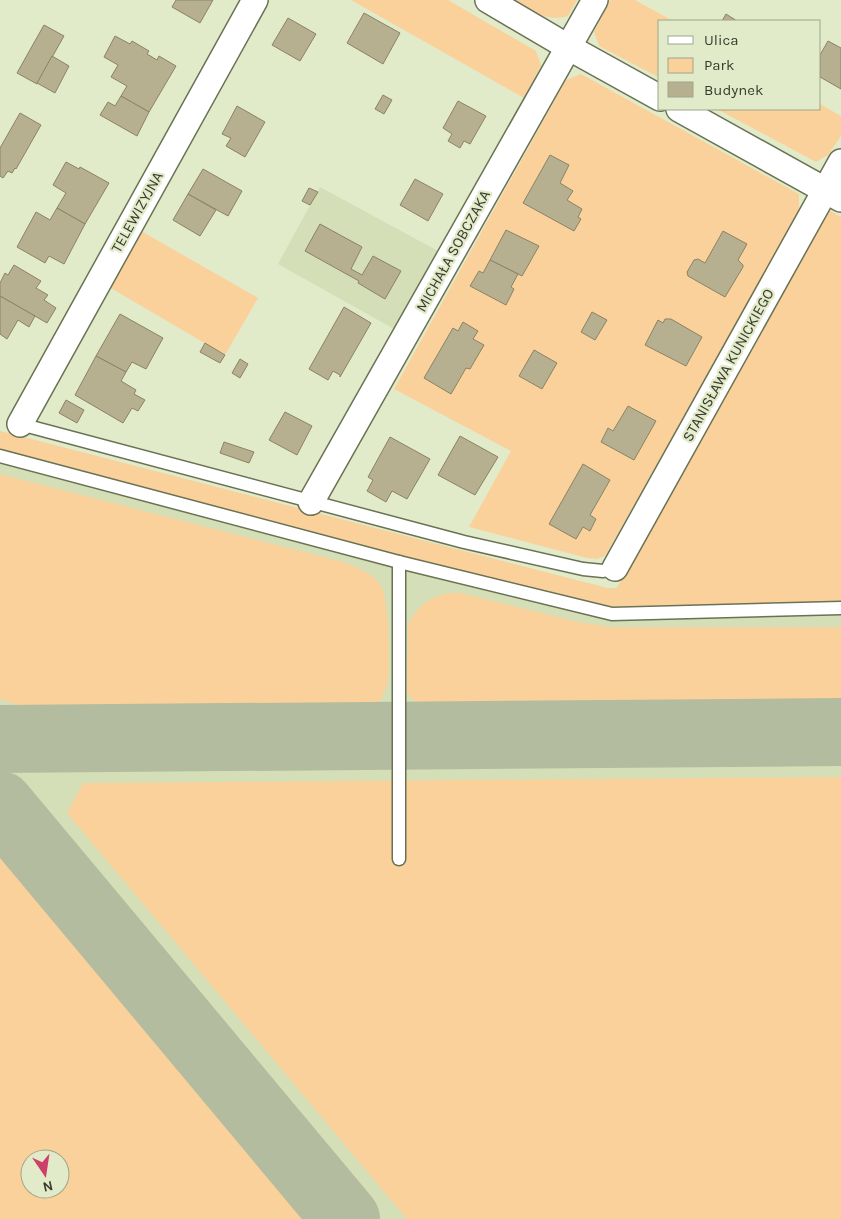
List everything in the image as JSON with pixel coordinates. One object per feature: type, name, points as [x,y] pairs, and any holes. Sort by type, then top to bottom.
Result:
[{"type":"street","name":"TELEWIZYJNA","points":[[20,424],[255,0]]},
{"type":"street","points":[[488,0],[658,97]]},
{"type":"street","name":"MICHAŁA SOBCZAKA","points":[[311,502],[594,0]]},
{"type":"street","points":[[681,110],[833,194]]},
{"type":"street","name":"STANISŁAWA KUNICKIEGO","points":[[615,568],[833,194],[841,162]]},
{"type":"lane","points":[[20,424],[464,542],[584,569],[603,571],[615,568]]},
{"type":"lane","points":[[0,456],[399,562],[612,614],[841,608]]},
{"type":"lane","points":[[399,562],[399,859]]},
{"type":"shaded area","points":[[320,187],[438,251],[394,329],[278,264]]},
{"type":"shaded area","points":[[0,431],[607,588],[841,583],[841,1219],[0,1219]]},
{"type":"green space","points":[[351,0],[448,0],[536,51],[541,65],[524,98]]},
{"type":"green space","points":[[514,0],[577,0],[568,16],[553,18],[533,11]]},
{"type":"green space","points":[[610,0],[635,0],[671,20],[658,20],[658,77],[599,46],[594,32]]},
{"type":"green space","points":[[581,74],[799,194],[799,213],[605,556],[597,559],[469,527],[511,451],[394,389],[566,80]]},
{"type":"green space","points":[[821,105],[841,116],[841,136],[828,155],[816,162],[719,110],[821,110]]},
{"type":"green space","points":[[829,210],[841,217],[841,605],[620,609],[584,605],[0,453],[0,431],[616,589]]},
{"type":"green space","points":[[141,231],[258,298],[225,355],[109,287]]},
{"type":"green space","points":[[0,474],[347,563],[366,572],[381,586],[386,605],[389,665],[387,685],[381,700],[369,706],[25,707],[0,699]]},
{"type":"green space","points":[[449,593],[461,593],[578,622],[611,627],[841,627],[841,700],[417,704],[407,693],[408,627],[410,620],[423,604],[435,597]]},
{"type":"green space","points":[[841,777],[841,1219],[407,1219],[67,813],[83,783]]},
{"type":"green space","points":[[0,850],[306,1219],[0,1219]]},
{"type":"building","points":[[176,0],[213,0],[200,23],[172,7]]},
{"type":"building","points":[[364,13],[400,33],[383,64],[347,43]]},
{"type":"building","points":[[726,14],[735,20],[723,20]]},
{"type":"building","points":[[288,18],[316,34],[300,61],[272,45]]},
{"type":"building","points":[[44,25],[64,36],[37,84],[17,73]]},
{"type":"building","points":[[115,36],[130,44],[132,41],[149,51],[147,54],[157,60],[159,56],[176,66],[149,112],[121,96],[127,86],[111,77],[118,65],[104,57]]},
{"type":"building","points":[[828,41],[841,48],[841,89],[821,78],[821,53]]},
{"type":"building","points":[[52,56],[69,66],[55,93],[37,83]]},
{"type":"building","points":[[383,95],[392,100],[384,114],[375,109]]},
{"type":"building","points":[[121,96],[149,112],[137,136],[100,115],[108,102],[115,106]]},
{"type":"building","points":[[458,101],[486,116],[470,144],[464,141],[460,148],[448,141],[452,134],[443,128]]},
{"type":"building","points":[[237,106],[265,122],[245,157],[226,146],[231,138],[222,134]]},
{"type":"building","points":[[20,113],[41,125],[16,169],[12,173],[8,171],[3,178],[0,176],[0,148]]},
{"type":"building","points":[[550,155],[569,165],[560,183],[573,191],[567,200],[582,209],[578,217],[581,219],[574,231],[523,203]]},
{"type":"building","points":[[66,162],[79,169],[80,167],[109,183],[85,224],[57,208],[66,193],[53,185]]},
{"type":"building","points":[[203,169],[242,191],[228,216],[188,194]]},
{"type":"building","points":[[415,179],[443,194],[428,221],[400,205]]},
{"type":"building","points":[[309,188],[318,192],[310,205],[302,201]]},
{"type":"building","points":[[188,194],[216,210],[200,236],[173,220]]},
{"type":"building","points":[[57,208],[85,224],[64,264],[49,256],[45,263],[17,247],[36,212],[50,220]]},
{"type":"building","points":[[320,224],[362,247],[351,269],[362,275],[373,256],[401,271],[385,299],[358,283],[359,281],[305,251]]},
{"type":"building","points":[[506,230],[539,246],[522,276],[490,260]]},
{"type":"building","points":[[723,231],[747,244],[738,260],[743,267],[725,297],[688,276],[687,272],[694,260],[698,259],[705,263]]},
{"type":"building","points":[[490,260],[518,274],[511,287],[514,289],[506,305],[470,286],[479,271],[483,273]]},
{"type":"building","points":[[14,265],[41,281],[36,288],[48,295],[44,300],[56,308],[47,323],[0,296],[0,283],[5,273],[8,275]]},
{"type":"building","points":[[0,296],[35,316],[29,327],[18,320],[7,339],[0,334]]},
{"type":"building","points":[[344,307],[371,323],[340,377],[340,375],[333,371],[328,380],[309,369]]},
{"type":"building","points":[[592,312],[607,320],[595,340],[581,332]]},
{"type":"building","points":[[120,314],[163,338],[146,369],[132,362],[126,372],[96,356]]},
{"type":"building","points":[[665,319],[671,319],[702,337],[686,366],[645,345],[658,320],[663,323]]},
{"type":"building","points":[[463,322],[478,331],[473,339],[484,345],[470,369],[466,368],[451,394],[424,378],[453,328],[458,331]]},
{"type":"building","points":[[205,343],[225,355],[220,363],[200,352]]},
{"type":"building","points":[[534,350],[557,363],[542,389],[519,376]]},
{"type":"building","points":[[96,356],[126,372],[121,381],[136,390],[134,394],[145,400],[138,411],[132,408],[123,423],[75,395]]},
{"type":"building","points":[[240,359],[248,364],[240,378],[232,373]]},
{"type":"building","points":[[66,400],[84,410],[77,423],[59,413]]},
{"type":"building","points":[[628,406],[656,421],[634,460],[601,442],[608,428],[613,431]]},
{"type":"building","points":[[285,412],[312,426],[297,455],[269,440]]},
{"type":"building","points":[[460,436],[498,457],[475,495],[438,475]]},
{"type":"building","points":[[390,437],[430,459],[407,499],[392,491],[386,502],[367,491],[373,480],[368,477]]},
{"type":"building","points":[[224,442],[254,452],[249,463],[220,453]]},
{"type":"building","points":[[583,464],[610,480],[590,515],[596,519],[590,531],[583,527],[576,539],[549,524]]},
{"type":"taxiway","points":[[0,739],[841,732]]},
{"type":"taxiway","points":[[0,805],[346,1219]]}]
